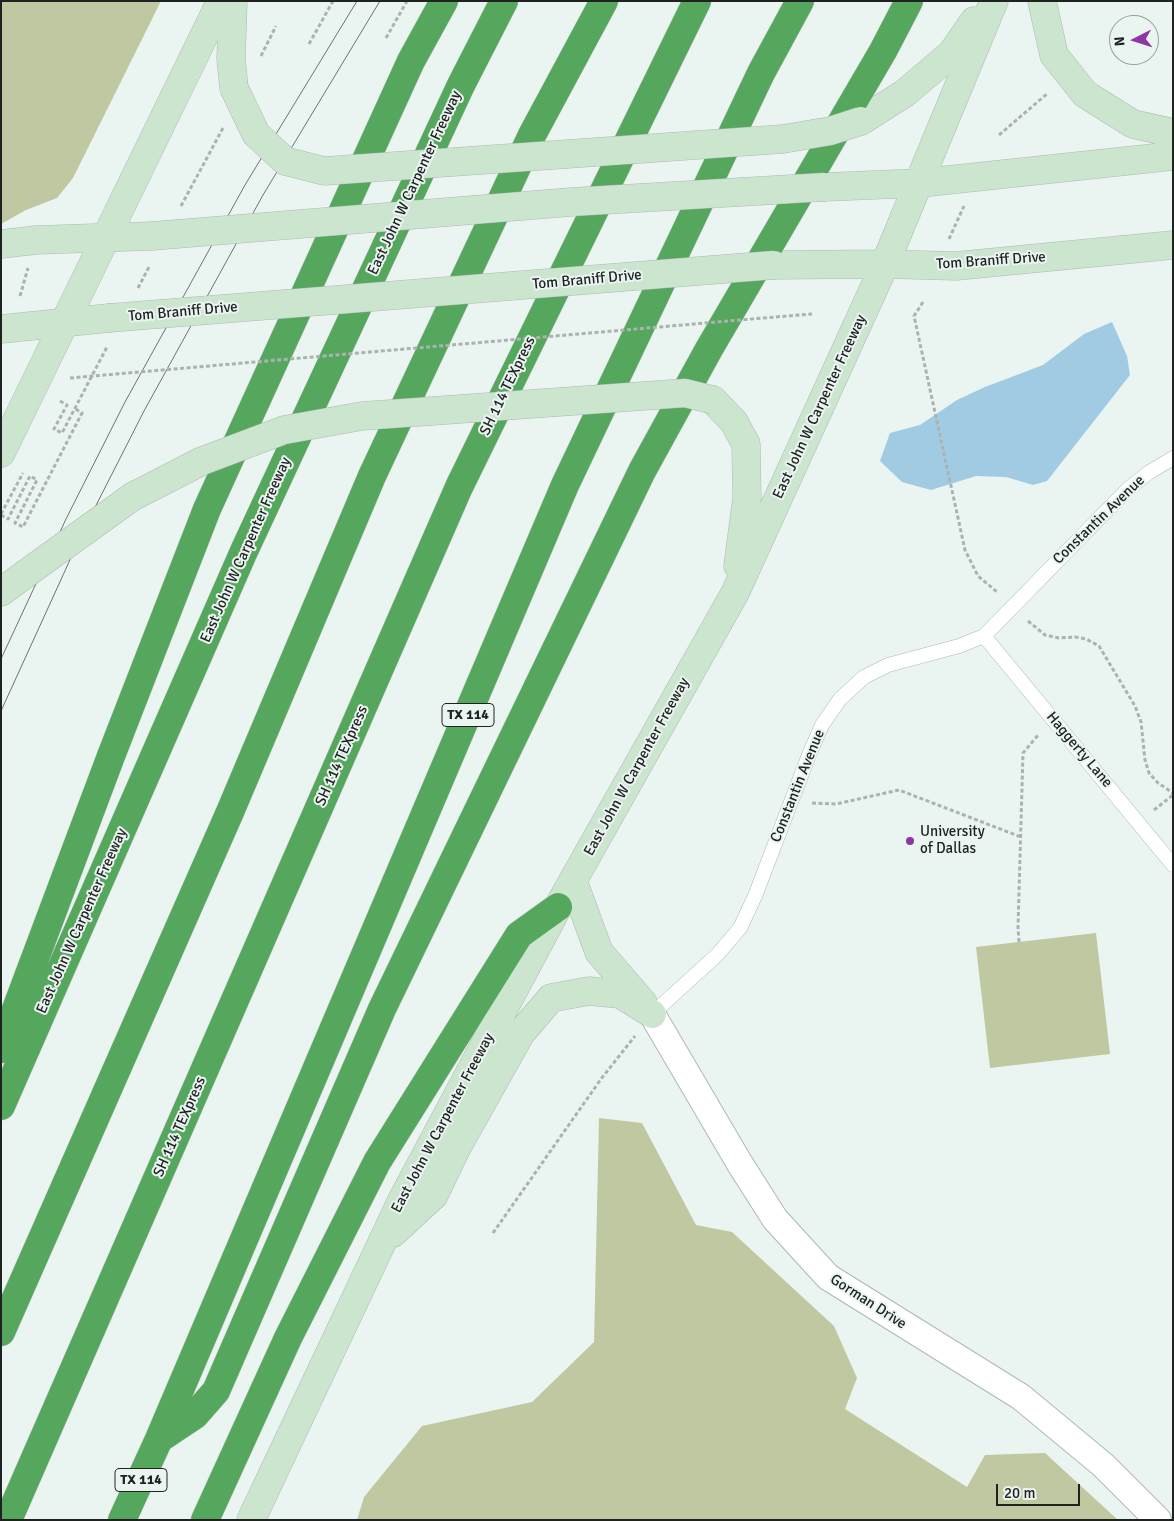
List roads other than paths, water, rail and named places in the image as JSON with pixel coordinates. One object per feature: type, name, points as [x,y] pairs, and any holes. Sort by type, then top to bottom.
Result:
[{"type":"highway","points":[[1,1049],[111,756],[207,509],[411,61],[444,1]]},
{"type":"highway","name":"East John W Carpenter Freeway","points":[[1,1106],[244,551],[456,94],[504,1]]},
{"type":"highway","points":[[1,1332],[222,830],[372,476],[532,135],[604,1]]},
{"type":"highway","name":"SH 114 TEXpress","points":[[8,1520],[459,487],[697,1]]},
{"type":"highway","name":"TX 114","points":[[122,1520],[159,1439],[566,485],[761,73],[800,1]]},
{"type":"highway","points":[[159,1439],[195,1415],[216,1391],[382,1009],[642,470],[709,349],[883,51],[909,1]]},
{"type":"highway","points":[[205,1520],[288,1338],[377,1162],[519,934],[558,907]]},
{"type":"main road","points":[[1,453],[221,1]]},
{"type":"main road","points":[[233,1],[231,59],[234,88],[256,134],[285,161],[324,171],[783,139],[830,132],[861,121],[905,93],[952,53],[988,1]]},
{"type":"main road","name":"East John W Carpenter Freeway","points":[[251,1520],[403,1198],[558,907],[735,593],[885,264],[994,1]]},
{"type":"main road","points":[[1042,1],[1054,55],[1084,94],[1133,124],[1173,133]]},
{"type":"main road","points":[[1,244],[36,240],[152,236],[572,202],[920,182],[1173,156]]},
{"type":"main road","name":"Tom Braniff Drive","points":[[1,329],[109,318],[774,265],[885,264],[956,266],[1173,245]]},
{"type":"main road","points":[[1,592],[132,497],[202,461],[284,430],[362,416],[685,393],[713,400],[734,422],[746,444],[747,498],[735,593]]},
{"type":"main road","points":[[573,881],[599,952],[652,1014]]},
{"type":"main road","points":[[381,1244],[434,1195],[456,1149],[521,1033],[551,998],[589,991],[620,994],[652,1014]]},
{"type":"street","name":"Gorman Drive","points":[[652,1014],[740,1164],[775,1219],[828,1277],[1021,1397],[1103,1464],[1158,1520]]},
{"type":"lane","name":"Constantin Avenue","points":[[652,1014],[718,954],[740,928],[755,896],[822,725],[840,699],[864,677],[888,665],[959,646],[984,636],[1128,489],[1148,473],[1173,458]]},
{"type":"lane","name":"Haggerty Lane","points":[[984,636],[1173,865]]},
{"type":"water","points":[[1112,322],[1127,356],[1130,375],[1047,481],[1033,485],[1006,477],[976,476],[931,490],[902,482],[880,461],[890,433],[920,425],[957,400],[1043,365],[1084,334]]},
{"type":"tram line","points":[[1,659],[66,519],[125,402],[245,185],[357,1]]},
{"type":"tram line","points":[[1,711],[85,527],[144,411],[263,195],[380,1]]},
{"type":"place","name":"University of Dallas","points":[[910,841]]}]
